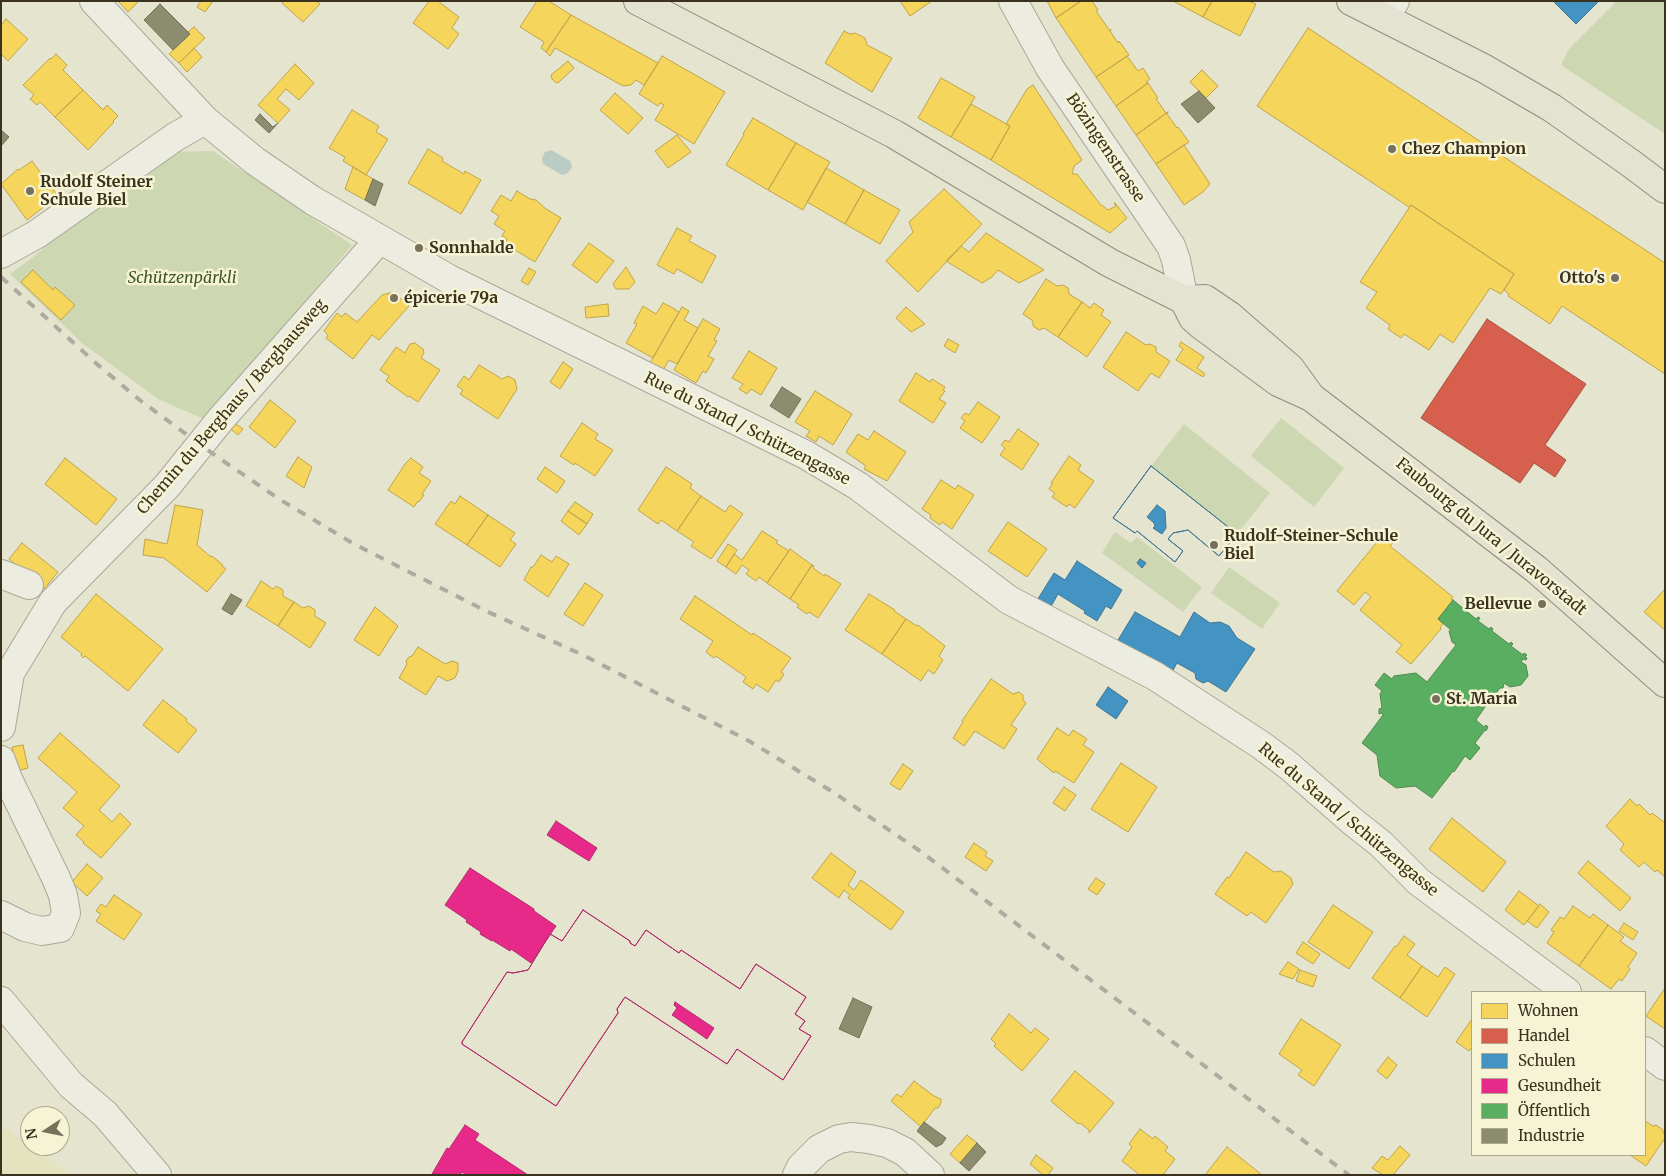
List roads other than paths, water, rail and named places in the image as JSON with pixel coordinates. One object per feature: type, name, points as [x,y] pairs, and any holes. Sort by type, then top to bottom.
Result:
[{"type":"main road","points":[[638,1],[894,134],[1110,263],[1184,300]]},
{"type":"main road","points":[[1351,1],[1390,10],[1552,108],[1665,189]]},
{"type":"main road","name":"Faubourg du Jura / Juravorstadt","points":[[1184,300],[1193,318],[1201,326],[1278,382],[1312,397],[1537,570],[1665,682]]},
{"type":"street","name":"Rue du Stand / Schützengasse","points":[[94,1],[205,120],[255,161],[312,200],[457,283],[806,455],[858,486],[1009,600],[1155,676],[1261,745],[1289,766],[1352,822],[1381,844],[1419,882],[1566,991]]},
{"type":"street","name":"Bözingenstrasse","points":[[1013,1],[1050,68],[1171,246],[1176,260],[1184,300]]},
{"type":"street","points":[[1,254],[37,234],[175,137],[205,120]]},
{"type":"street","name":"Chemin du Berghaus / Berghausweg","points":[[1,727],[10,672],[53,602],[167,486],[221,419],[379,240]]},
{"type":"street","points":[[1,574],[29,585]]},
{"type":"street","points":[[1,760],[8,779],[56,878],[63,895],[66,912],[60,928],[42,931],[25,927],[1,915]]},
{"type":"street","points":[[1,1000],[70,1085],[105,1114],[157,1175]]},
{"type":"street","points":[[1646,1052],[1665,1066]]},
{"type":"street","points":[[797,1175],[819,1149],[839,1139],[852,1137],[887,1143],[905,1152],[930,1175]]},
{"type":"railway","points":[[1,277],[98,365],[141,401],[279,499],[354,544],[486,611],[583,655],[749,741],[833,792],[920,851],[1349,1175]]},
{"type":"place","name":"Chez Champion","points":[[1392,149]]},
{"type":"place","name":"Rudolf Steiner Schule Biel","points":[[30,191]]},
{"type":"place","name":"Sonnhalde","points":[[419,248]]},
{"type":"place","name":"Otto's","points":[[1615,278]]},
{"type":"place","name":"épicerie 79a","points":[[394,298]]},
{"type":"place","name":"Rudolf-Steiner-Schule Biel","points":[[1214,545]]},
{"type":"place","name":"Bellevue","points":[[1542,604]]},
{"type":"place","name":"St. Maria","points":[[1436,699]]},
{"type":"park label","name":"Schützenpärkli","points":[[182,278]]}]
